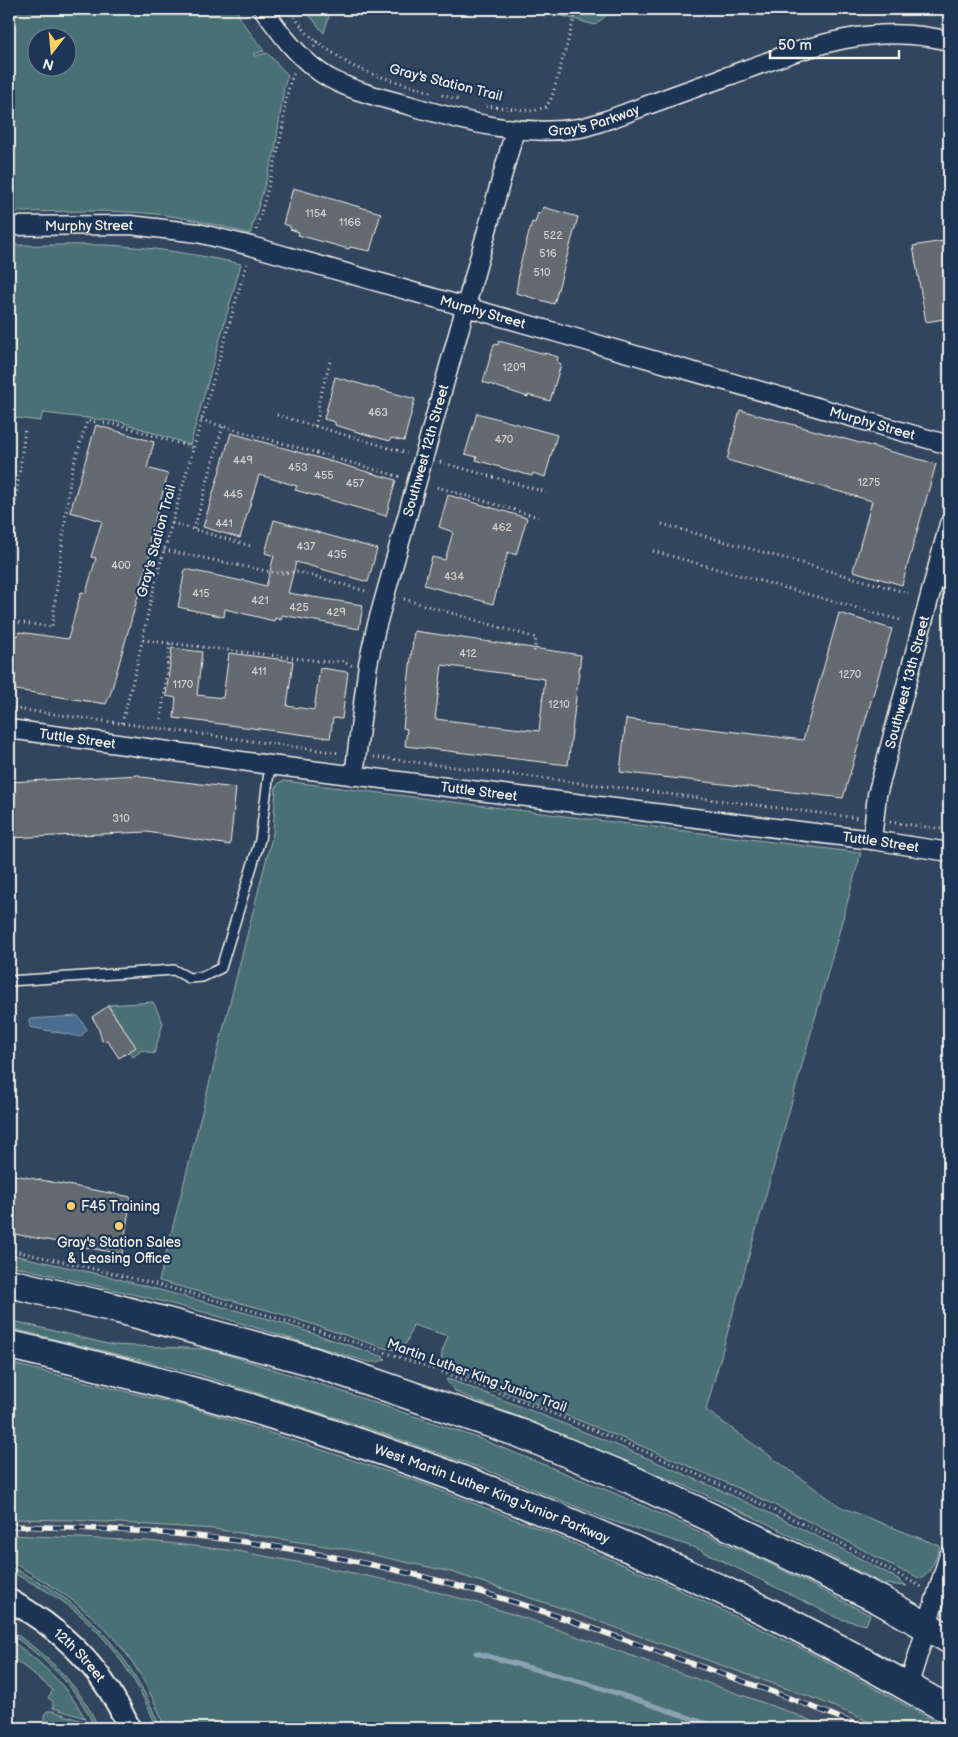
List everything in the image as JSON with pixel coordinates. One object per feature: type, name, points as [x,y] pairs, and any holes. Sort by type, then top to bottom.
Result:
[{"type":"main road","points":[[9,1283],[112,1306],[311,1361],[522,1434],[630,1479],[783,1552],[939,1633]]},
{"type":"main road","name":"West Martin Luther King Junior Parkway","points":[[9,1345],[101,1367],[253,1408],[358,1442],[514,1499],[660,1561],[772,1614],[949,1710]]},
{"type":"street","name":"Gray's Parkway","points":[[263,9],[298,53],[328,77],[354,89],[466,122],[515,130],[582,128],[806,47],[841,39],[866,35],[902,34],[949,41]]},
{"type":"street","name":"Southwest 12th Street","points":[[354,776],[372,645],[401,534],[515,130]]},
{"type":"street","name":"Murphy Street","points":[[9,226],[130,225],[198,233],[251,246],[949,445]]},
{"type":"street","name":"Southwest 13th Street","points":[[872,840],[877,794],[949,524]]},
{"type":"street","name":"Tuttle Street","points":[[9,729],[354,776],[872,840],[949,852]]},
{"type":"street","points":[[908,1687],[939,1633],[949,1555]]},
{"type":"street","name":"12th Street","points":[[9,1600],[53,1628],[74,1646],[97,1672],[108,1688],[129,1728]]},
{"type":"lane","points":[[9,981],[174,970],[189,978],[202,977],[221,968],[260,840],[270,765]]},
{"type":"path","name":"Gray's Station Trail","points":[[288,9],[306,32],[317,42],[352,66],[375,75],[465,101]]},
{"type":"path","name":"Gray's Station Trail","points":[[481,105],[533,111],[546,107],[552,98],[577,9]]},
{"type":"path","points":[[310,52],[317,42]]},
{"type":"path","points":[[255,234],[277,154],[288,91],[292,76],[299,65]]},
{"type":"path","name":"Gray's Station Trail","points":[[122,723],[164,550],[249,256]]},
{"type":"path","points":[[315,426],[319,401],[331,358]]},
{"type":"path","points":[[277,415],[415,455]]},
{"type":"path","points":[[201,420],[401,477]]},
{"type":"path","points":[[9,621],[52,627],[71,474],[87,421],[120,425],[193,448]]},
{"type":"path","points":[[194,529],[223,426]]},
{"type":"path","points":[[9,551],[25,430]]},
{"type":"path","points":[[434,460],[546,492]]},
{"type":"path","points":[[437,487],[538,517]]},
{"type":"path","points":[[172,523],[252,546]]},
{"type":"path","points":[[662,524],[908,592]]},
{"type":"path","points":[[164,550],[276,573],[299,572],[370,593]]},
{"type":"path","points":[[654,551],[900,620]]},
{"type":"path","points":[[404,599],[536,638],[534,654]]},
{"type":"path","points":[[143,640],[328,662],[341,661],[353,666]]},
{"type":"path","points":[[161,719],[170,643]]},
{"type":"path","points":[[9,708],[344,753]]},
{"type":"path","points":[[367,756],[864,819]]},
{"type":"path","points":[[885,821],[949,830]]},
{"type":"path","name":"Martin Luther King Junior Trail","points":[[9,1250],[84,1266],[277,1317],[516,1400],[594,1431],[728,1489],[831,1538],[916,1583]]},
{"type":"shaded area","points":[[9,1519],[72,1520],[214,1529],[351,1550],[451,1572],[558,1607],[816,1699],[884,1728],[829,1728],[531,1620],[410,1585],[237,1551],[149,1541],[9,1535]]},
{"type":"green space","points":[[9,9],[236,9],[243,23],[264,51],[253,54],[255,56],[267,53],[288,75],[284,87],[275,151],[250,234],[192,220],[138,212],[11,212],[9,214]]},
{"type":"green space","points":[[331,9],[324,33],[305,10]]},
{"type":"green space","points":[[538,9],[614,9],[595,25]]},
{"type":"green space","points":[[9,245],[139,247],[241,264],[190,445],[121,422],[43,413],[40,421],[9,417]]},
{"type":"green space","points":[[285,781],[861,853],[706,1410],[841,1507],[940,1546],[933,1564],[925,1576],[921,1579],[904,1572],[814,1524],[680,1462],[589,1424],[450,1371],[441,1366],[442,1352],[448,1336],[413,1325],[407,1342],[399,1352],[278,1313],[159,1281],[273,833],[276,787],[280,782]]},
{"type":"green space","points":[[153,1002],[163,1023],[154,1054],[142,1050],[133,1057],[129,1051],[135,1046],[108,1005]]},
{"type":"green space","points":[[9,1254],[111,1277],[276,1321],[386,1359],[378,1362],[368,1362],[207,1313],[9,1265]]},
{"type":"green space","points":[[9,1320],[112,1345],[209,1349],[326,1386],[478,1438],[614,1493],[771,1564],[870,1615],[866,1625],[840,1619],[696,1548],[609,1520],[486,1470],[359,1425],[194,1373],[9,1328]]},
{"type":"green space","points":[[9,1363],[193,1408],[419,1482],[545,1531],[663,1582],[809,1652],[947,1728],[884,1728],[816,1699],[558,1607],[451,1572],[351,1550],[214,1529],[72,1520],[9,1519]]},
{"type":"green space","points":[[448,1379],[678,1471],[790,1523],[900,1580],[907,1586],[883,1584],[766,1523],[697,1491],[460,1394],[446,1380]]},
{"type":"green space","points":[[9,1535],[149,1541],[237,1551],[410,1585],[531,1620],[829,1728],[165,1728],[153,1698],[139,1672],[123,1649],[105,1628],[62,1593],[9,1561]]},
{"type":"green space","points":[[9,1566],[35,1579],[69,1601],[102,1632],[130,1668],[160,1728],[157,1728],[140,1691],[129,1673],[105,1640],[76,1611],[47,1591],[9,1571]]},
{"type":"green space","points":[[9,1629],[50,1661],[72,1684],[82,1697],[99,1728],[95,1728],[88,1713],[70,1686],[48,1663],[9,1633]]},
{"type":"green space","points":[[9,1639],[31,1656],[61,1684],[85,1718],[53,1708],[53,1701],[48,1698],[53,1690],[9,1655]]},
{"type":"green space","points":[[47,1711],[53,1711],[88,1723],[91,1728],[69,1728],[69,1725],[9,1725],[9,1723],[44,1723],[44,1715]]},
{"type":"water","points":[[78,1016],[87,1029],[81,1037],[30,1027],[29,1019]]},
{"type":"building","points":[[293,188],[381,213],[370,251],[350,247],[349,249],[298,235],[299,232],[283,224]]},
{"type":"building","points":[[543,207],[578,217],[554,304],[516,293],[518,272],[532,222],[535,223],[538,213],[541,214]]},
{"type":"building","points":[[949,240],[949,318],[926,322],[913,246]]},
{"type":"building","points":[[499,341],[558,357],[557,362],[561,364],[550,401],[528,395],[528,397],[483,382],[494,344],[498,345]]},
{"type":"building","points":[[335,377],[415,399],[404,441],[391,438],[390,441],[368,435],[335,425],[335,422],[324,419]]},
{"type":"building","points":[[740,410],[936,464],[902,585],[853,571],[872,501],[727,460]]},
{"type":"building","points":[[477,413],[557,435],[545,477],[533,473],[532,476],[510,470],[476,460],[477,457],[465,454]]},
{"type":"building","points":[[96,425],[154,442],[147,468],[168,474],[149,541],[153,543],[106,704],[9,689],[9,635],[18,636],[19,632],[68,639],[81,592],[86,593],[96,558],[91,557],[102,521],[70,512]]},
{"type":"building","points":[[231,433],[396,480],[386,516],[295,490],[297,486],[259,475],[240,538],[203,527]]},
{"type":"building","points":[[448,495],[527,518],[516,555],[508,552],[493,604],[424,585],[432,557],[445,560],[453,532],[439,527]]},
{"type":"building","points":[[274,520],[377,549],[368,582],[296,562],[288,593],[363,605],[359,629],[282,615],[281,620],[275,618],[274,621],[225,609],[224,617],[178,607],[185,569],[266,586],[274,556],[265,553]]},
{"type":"building","points":[[839,613],[892,629],[843,798],[620,772],[626,719],[803,740]]},
{"type":"building","points":[[414,631],[581,655],[568,765],[405,746],[407,729],[403,728]],"holes":[[[442,665],[545,679],[539,731],[435,719]]]},
{"type":"building","points":[[172,648],[202,652],[197,695],[223,698],[229,653],[293,661],[287,706],[314,710],[320,668],[348,672],[342,719],[333,718],[330,738],[174,718],[176,698],[166,696]]},
{"type":"building","points":[[140,775],[141,777],[236,788],[230,845],[147,832],[9,838],[9,782]]},
{"type":"building","points":[[108,1006],[136,1047],[119,1058],[107,1040],[102,1041],[98,1027],[92,1017]]},
{"type":"building","points":[[9,1174],[131,1197],[122,1254],[9,1233]]},
{"type":"waterway","points":[[476,1653],[589,1684],[720,1728]]},
{"type":"railway","points":[[9,1526],[131,1531],[223,1539],[380,1566],[473,1590],[568,1620],[769,1691],[864,1728]]},
{"type":"place","name":"F45 Training","points":[[71,1206]]},
{"type":"place","name":"Gray's Station Sales & Leasing Office","points":[[119,1226]]}]
